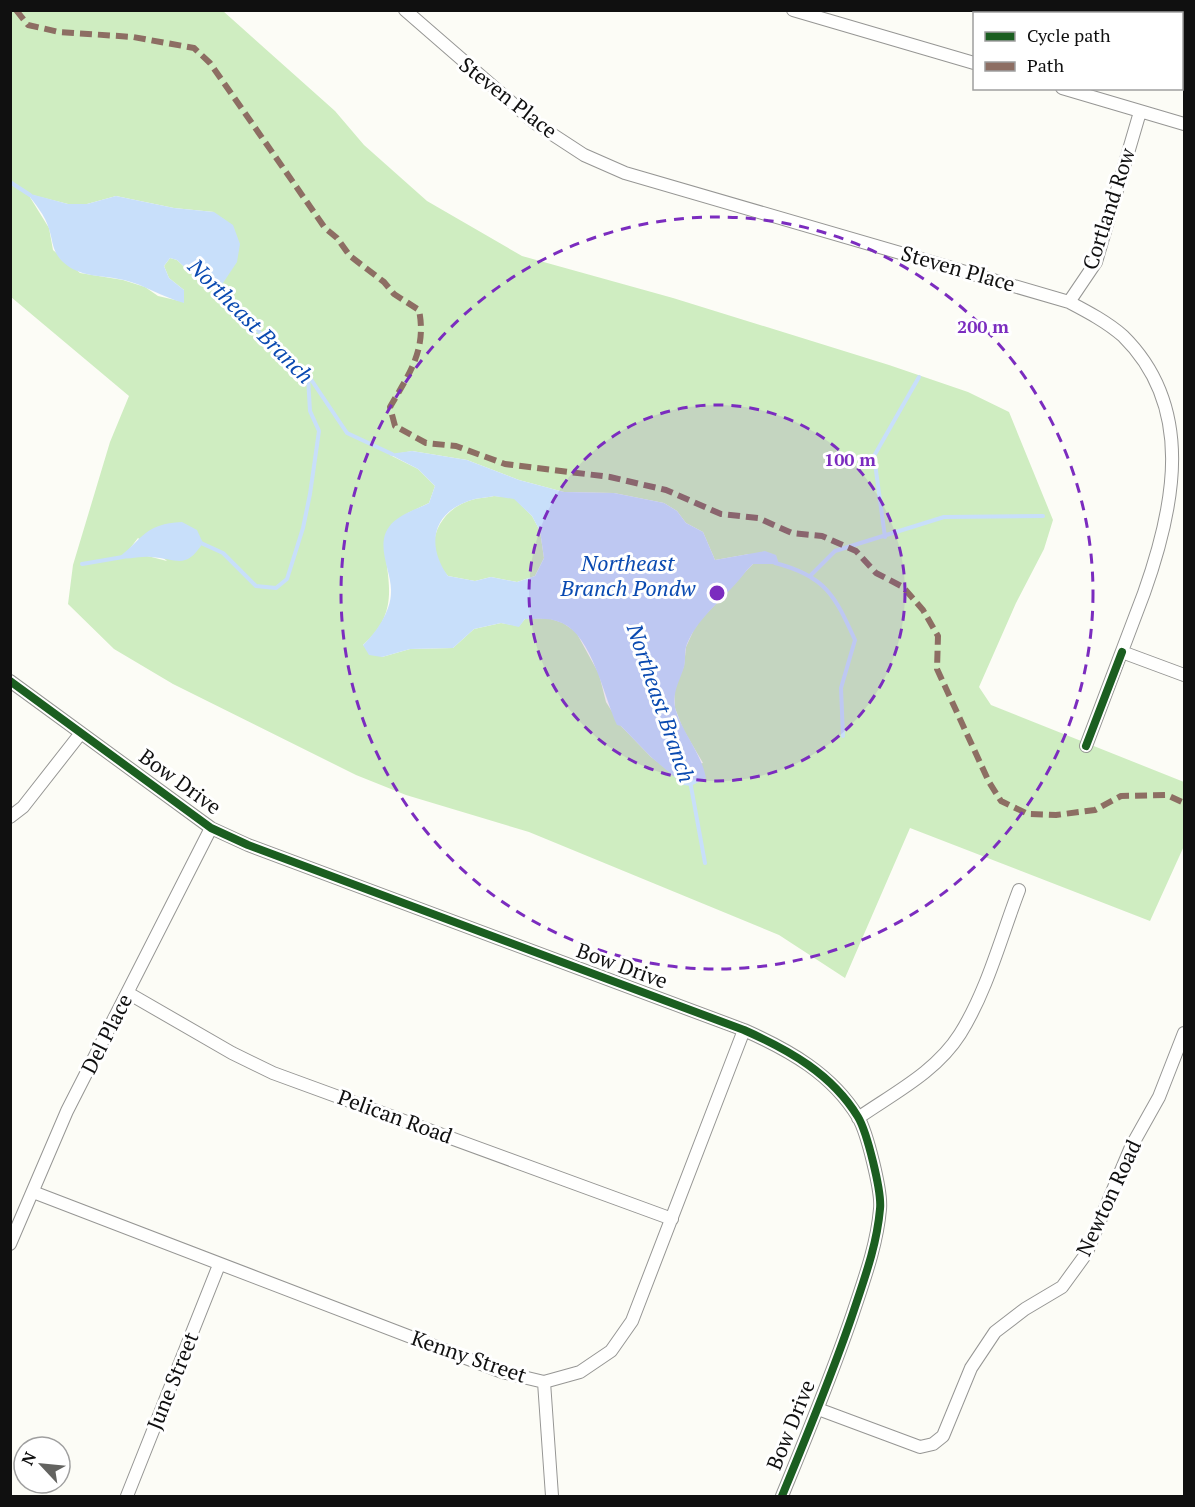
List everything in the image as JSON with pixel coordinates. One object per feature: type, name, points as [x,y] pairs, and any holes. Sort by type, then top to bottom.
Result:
[{"type":"street","name":"Steven Place","points":[[405,10],[480,78],[536,123],[584,155],[625,173],[1070,302],[1124,337],[1145,360],[1167,399],[1178,451],[1172,506],[1122,652],[1086,746]]},
{"type":"street","points":[[793,10],[973,62]]},
{"type":"street","points":[[1068,90],[1185,124]]},
{"type":"street","name":"Cortland Row","points":[[1070,302],[1096,262],[1140,112]]},
{"type":"street","points":[[1122,652],[1185,675]]},
{"type":"street","name":"Bow Drive","points":[[10,681],[211,828],[344,883],[744,1030],[788,1050],[820,1074],[858,1118],[872,1156],[881,1207],[872,1257],[818,1409],[782,1497]]},
{"type":"street","points":[[10,817],[23,807],[81,733]]},
{"type":"street","name":"Del Place","points":[[10,1244],[67,1111],[211,828]]},
{"type":"street","points":[[858,1118],[921,1075],[960,1035],[974,1008],[1019,890]]},
{"type":"street","name":"Pelican Road","points":[[128,993],[232,1053],[273,1073],[672,1219]]},
{"type":"street","name":"Kenny Street","points":[[33,1192],[502,1372],[544,1382],[579,1372],[611,1351],[632,1321],[744,1030]]},
{"type":"street","name":"Newton Road","points":[[818,1409],[920,1447],[933,1444],[943,1436],[971,1368],[995,1332],[1025,1309],[1062,1287],[1086,1254],[1131,1147],[1160,1097],[1184,1033]]},
{"type":"street","name":"June Street","points":[[128,1497],[219,1265]]},
{"type":"street","points":[[544,1382],[552,1497]]},
{"type":"green space","points":[[11,11],[223,11],[335,111],[364,145],[427,201],[522,256],[673,298],[889,365],[968,392],[1009,412],[1053,520],[1044,549],[1016,603],[979,687],[991,705],[1184,782],[1184,846],[1150,921],[910,828],[845,978],[779,935],[529,832],[406,795],[356,775],[173,684],[114,649],[68,604],[73,565],[110,442],[129,396],[11,297]],"holes":[[[28,194],[68,204],[87,204],[116,196],[174,208],[214,212],[196,278],[177,260],[170,258],[164,266],[169,278],[184,290],[184,302],[158,296],[145,287],[123,280],[80,273],[53,250],[49,228]],[[412,451],[467,460],[519,480],[564,492],[614,493],[664,503],[677,511],[686,523],[703,532],[715,560],[749,554],[778,564],[753,564],[696,625],[686,647],[684,666],[674,690],[675,708],[683,729],[703,763],[667,769],[651,757],[621,726],[606,702],[599,674],[576,632],[563,623],[548,618],[525,619],[519,626],[501,623],[474,629],[453,648],[410,649],[382,657],[363,645],[375,633],[387,609],[389,584],[384,542],[408,513],[429,503],[435,486],[418,469],[390,455]],[[138,538],[167,561],[128,551]]]},
{"type":"green space","points":[[494,496],[514,498],[532,516],[540,531],[544,558],[535,576],[517,582],[491,577],[475,581],[448,576],[439,564],[434,551],[436,533],[440,525],[458,506],[472,500]]},
{"type":"water","points":[[27,193],[68,204],[87,204],[116,196],[174,208],[214,212],[233,225],[240,244],[237,262],[219,289],[196,278],[177,260],[170,258],[164,266],[169,278],[184,290],[184,303],[132,282],[77,271],[59,258],[45,219]]},
{"type":"water","name":"Northeast Branch Pondw","points":[[412,451],[467,460],[519,480],[564,492],[614,493],[664,503],[677,511],[686,523],[703,532],[715,560],[765,551],[776,555],[779,564],[753,564],[747,570],[706,615],[692,634],[686,647],[685,664],[674,699],[679,720],[700,760],[706,778],[691,786],[684,785],[651,757],[621,726],[617,725],[596,668],[581,640],[572,630],[557,621],[525,619],[519,627],[501,623],[474,629],[453,648],[410,649],[382,657],[369,655],[363,645],[382,621],[391,592],[384,551],[385,534],[397,519],[429,503],[435,486],[418,469],[389,454]],"holes":[[[494,496],[514,499],[532,516],[540,531],[544,558],[535,576],[517,582],[491,577],[475,581],[448,576],[437,555],[435,544],[439,524],[445,516],[454,508],[472,500]]]},
{"type":"water","points":[[182,522],[197,530],[203,543],[186,560],[175,561],[147,557],[118,558],[152,529],[169,523]]},
{"type":"waterway","name":"Northeast Branch","points":[[10,182],[30,195]]},
{"type":"waterway","name":"Northeast Branch","points":[[215,285],[223,300],[308,375],[347,433],[392,454]]},
{"type":"waterway","points":[[201,543],[223,553],[256,586],[276,588],[287,579],[303,528],[319,431],[310,411],[308,377]]},
{"type":"waterway","points":[[885,537],[874,456],[919,377]]},
{"type":"waterway","points":[[811,575],[835,551],[944,517],[1043,516]]},
{"type":"waterway","points":[[82,564],[123,557]]},
{"type":"waterway","points":[[775,563],[806,574],[827,590],[841,611],[855,640],[841,688],[843,736]]},
{"type":"waterway","name":"Northeast Branch","points":[[690,781],[705,863]]},
{"type":"marked path","points":[[16,10],[28,25],[59,32],[133,37],[194,48],[210,63],[325,228],[337,238],[350,256],[384,282],[394,294],[419,310],[421,337],[415,361],[390,407],[395,426],[426,443],[456,446],[505,464],[610,477],[666,490],[721,514],[758,518],[792,533],[822,536],[856,551],[876,573],[903,587],[923,610],[938,636],[937,669],[989,782],[1001,801],[1028,814],[1056,815],[1095,810],[1121,796],[1167,795],[1184,803]]},
{"type":"cycle path","points":[[1086,746],[1122,652]]},
{"type":"cycle path","points":[[10,681],[211,828],[248,845],[744,1030],[793,1055],[836,1088],[858,1117],[866,1135],[879,1190],[880,1209],[870,1260],[846,1334],[782,1496]]}]
